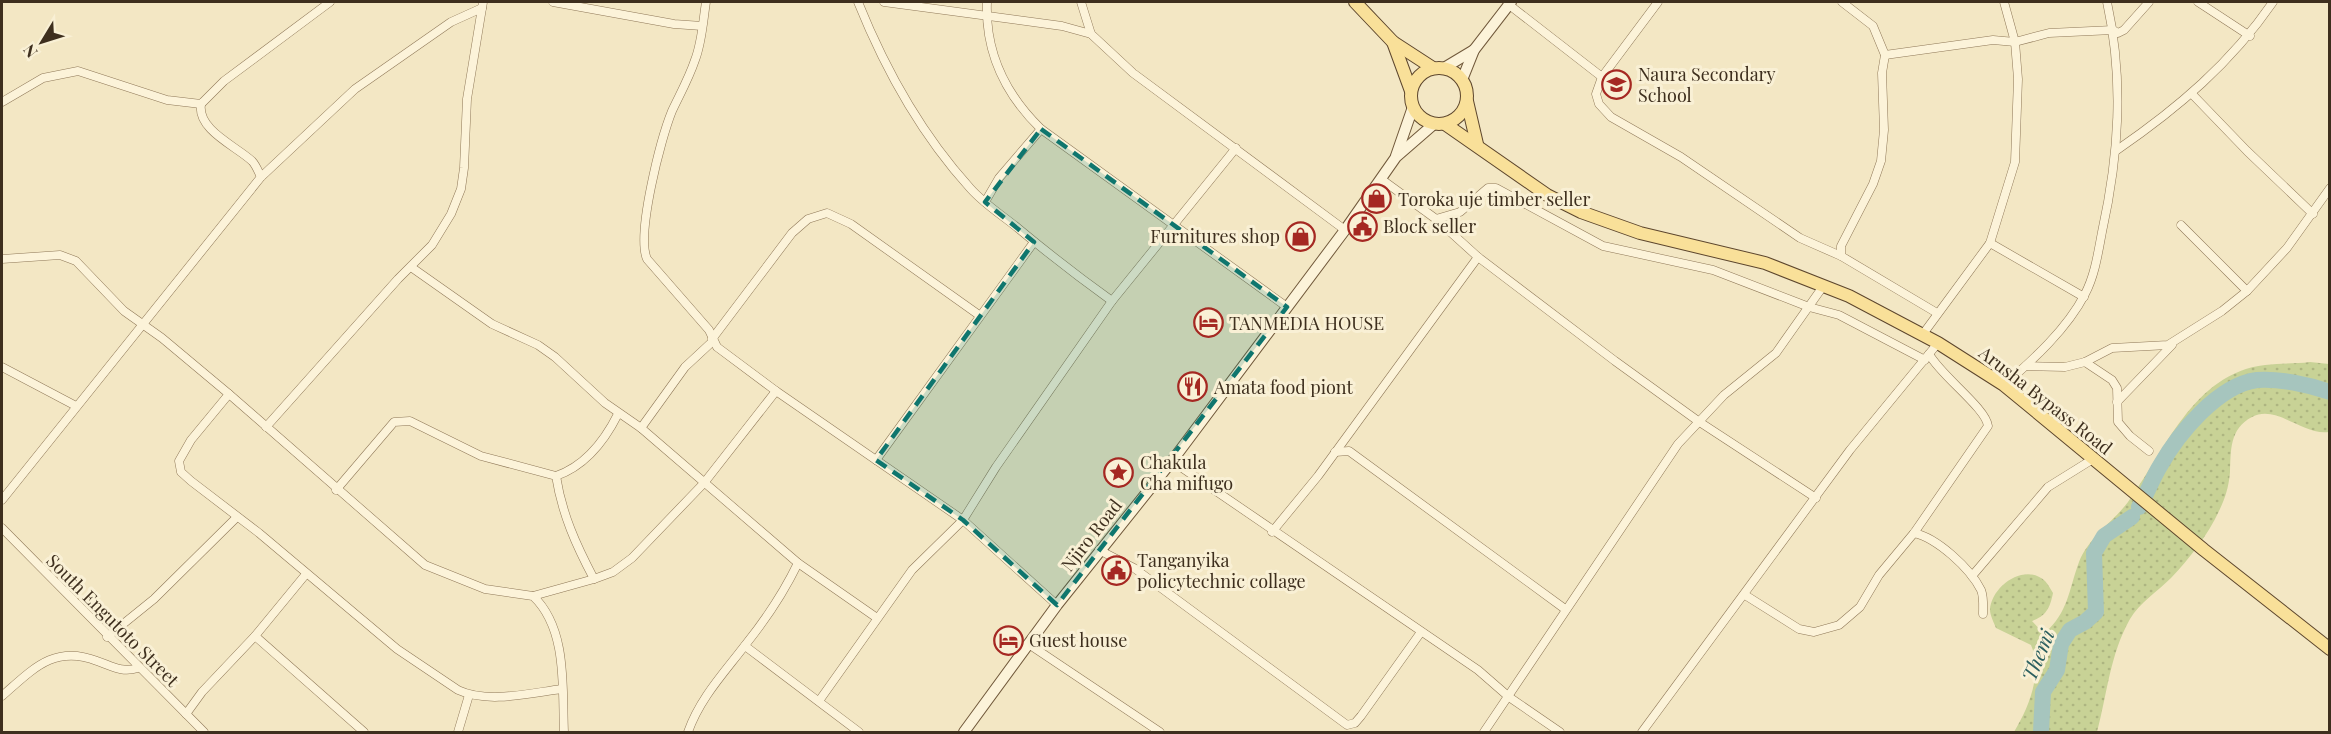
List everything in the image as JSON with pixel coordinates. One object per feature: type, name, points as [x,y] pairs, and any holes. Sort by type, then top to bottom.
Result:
[{"type":"main road","points":[[1355,2],[1393,42],[1462,80],[1477,144]]},
{"type":"main road","points":[[1393,42],[1411,91],[1413,107]]},
{"type":"main road","points":[[1411,91],[1419,76],[1438,68]]},
{"type":"main road","points":[[1439,124],[1459,116],[1467,101]]},
{"type":"main road","name":"Arusha Bypass Road","points":[[1413,107],[1418,115],[1477,144],[1546,195],[1581,212],[1640,233],[1765,263],[1824,285],[1923,334],[2004,385],[2204,550],[2330,649]]},
{"type":"street","points":[[261,177],[254,163],[213,131],[202,118],[201,104],[224,81],[330,2]]},
{"type":"street","points":[[553,2],[674,24],[702,26]]},
{"type":"street","points":[[706,2],[696,59],[664,133],[643,236],[643,249],[656,270],[709,330],[713,340],[725,353],[776,392],[963,520],[1057,605]]},
{"type":"street","points":[[858,2],[881,56],[907,104],[951,166],[985,202],[1064,267],[1112,301]]},
{"type":"street","points":[[884,2],[1062,26],[1091,34],[1133,73],[1345,230]]},
{"type":"street","points":[[987,2],[987,16],[996,67],[1009,92],[1041,129],[1287,307]]},
{"type":"street","points":[[1081,2],[1091,34]]},
{"type":"street","points":[[1658,2],[1602,77],[1596,94],[1599,104],[1611,117],[1681,158],[1800,238],[1841,256],[1937,313]]},
{"type":"street","points":[[1841,256],[1841,246],[1881,161],[1884,130],[1882,73],[1885,55],[1873,26],[1842,2]]},
{"type":"street","points":[[1923,334],[1990,243],[2015,162],[2018,79],[2015,42],[2004,2]]},
{"type":"street","points":[[2004,385],[2026,366],[2064,324],[2084,297],[2091,281],[2101,240],[2117,150],[2113,30],[2107,2]]},
{"type":"street","points":[[1885,55],[1993,40],[2015,42],[2049,33],[2113,30],[2118,33],[2124,30],[2149,2]]},
{"type":"street","points":[[2198,2],[2250,36]]},
{"type":"street","points":[[2117,150],[2192,94],[2250,36],[2273,2]]},
{"type":"street","points":[[1462,80],[1474,50],[1510,3],[1602,77]]},
{"type":"street","points":[[2,500],[261,177],[355,89],[451,22],[482,4]]},
{"type":"street","points":[[266,427],[443,229],[461,189],[467,99],[482,4]]},
{"type":"street","points":[[1438,68],[1474,50]]},
{"type":"street","points":[[2,102],[44,78],[78,71],[167,100],[201,104]]},
{"type":"street","points":[[2192,94],[2313,214]]},
{"type":"street","name":"Njiro Road","points":[[964,732],[1030,645],[1057,605],[1172,461],[1345,230],[1396,157],[1413,107]]},
{"type":"street","name":"Njiro Road","points":[[1396,157],[1439,124]]},
{"type":"street","points":[[985,202],[999,178],[1041,129]]},
{"type":"street","points":[[819,701],[912,570],[963,520],[996,467],[1112,301],[1236,148]]},
{"type":"street","points":[[1381,179],[1436,219],[1478,257],[1698,421],[1816,498]]},
{"type":"street","points":[[1436,219],[1460,212],[1488,188],[1496,188],[1603,246],[1713,270],[1809,307],[1839,315],[1927,357],[1982,412],[1988,426],[1914,533],[1889,561],[1860,607],[1839,625],[1814,632],[1799,629],[1745,595]]},
{"type":"street","points":[[2026,366],[2065,367],[2085,362],[2112,348],[2160,347],[2177,339],[2222,311],[2247,291],[2313,214],[2330,188]]},
{"type":"street","points":[[642,428],[685,367],[713,340],[792,233],[808,219],[822,213],[832,213],[851,224],[979,315]]},
{"type":"street","points":[[2181,225],[2247,291]]},
{"type":"street","points":[[876,460],[1034,242]]},
{"type":"street","points":[[1990,243],[2084,297]]},
{"type":"street","points":[[2,259],[37,255],[66,257],[78,264],[124,311],[144,324],[229,394],[336,490],[425,565],[485,589],[532,596],[613,572],[632,558],[704,483],[776,392]]},
{"type":"street","points":[[1272,532],[1335,452],[1478,257]]},
{"type":"street","points":[[411,267],[492,324],[538,345],[618,414],[642,428],[798,563],[877,618]]},
{"type":"street","points":[[1484,732],[1654,477],[1698,421],[1724,395],[1776,353],[1824,285]]},
{"type":"street","points":[[2118,402],[2177,339]]},
{"type":"street","points":[[1642,732],[1864,432],[1938,343]]},
{"type":"street","points":[[2085,362],[2112,380],[2117,388],[2118,422],[2130,436],[2149,451]]},
{"type":"street","points":[[2,368],[76,406]]},
{"type":"street","points":[[229,394],[191,440],[178,460],[179,466],[190,481],[431,674],[469,695],[562,689]]},
{"type":"street","points":[[336,490],[394,422],[410,421],[481,456],[556,476],[565,473],[591,453],[607,436],[618,414]]},
{"type":"street","points":[[1335,452],[1349,451],[1565,609]]},
{"type":"street","points":[[1972,576],[2048,487],[2093,459]]},
{"type":"street","points":[[1172,461],[1272,532],[1478,670],[1509,697],[1560,732]]},
{"type":"street","points":[[556,476],[561,509],[575,545],[594,579]]},
{"type":"street","points":[[106,637],[154,599],[237,517]]},
{"type":"street","name":"South Engutoto Street","points":[[2,528],[106,637],[204,732]]},
{"type":"street","points":[[1914,533],[1933,539],[1972,576],[1982,592],[1983,614]]},
{"type":"street","points":[[1099,550],[1111,554],[1134,568],[1347,725],[1351,725],[1361,716],[1421,632]]},
{"type":"street","points":[[688,732],[708,692],[745,646],[786,588],[798,563]]},
{"type":"street","points":[[186,714],[202,692],[255,636],[306,574]]},
{"type":"street","points":[[532,596],[546,613],[557,643],[564,732]]},
{"type":"street","points":[[255,636],[364,732]]},
{"type":"street","points":[[1030,645],[1160,732]]},
{"type":"street","points":[[745,646],[859,732]]},
{"type":"street","points":[[2,696],[30,672],[63,654],[83,656],[124,671],[138,668]]},
{"type":"street","points":[[458,732],[469,695]]},
{"type":"highlighted area","points":[[1041,129],[1287,307],[1057,605],[963,520],[876,460],[1034,242],[985,202]]},
{"type":"green space","points":[[2310,362],[2329,364],[2329,432],[2310,430],[2271,414],[2252,417],[2239,428],[2233,441],[2226,492],[2215,520],[2185,563],[2134,613],[2123,632],[2113,660],[2097,732],[2014,732],[2033,690],[2036,667],[2031,645],[1996,628],[1990,610],[1996,593],[2010,579],[2019,575],[2037,576],[2045,581],[2053,593],[2050,603],[2044,614],[2032,621],[2044,634],[2052,626],[2067,601],[2079,562],[2088,545],[2128,502],[2168,439],[2200,399],[2218,383],[2240,371],[2265,365]]},
{"type":"waterway","name":"Themi","points":[[2139,507],[2157,471],[2177,440],[2201,413],[2228,391],[2257,380],[2274,380],[2330,392]]},
{"type":"waterway","name":"Themi","points":[[2041,732],[2043,692],[2057,670],[2061,644],[2070,630],[2085,622],[2096,612],[2094,553],[2104,536],[2132,517]]},
{"type":"place","name":"Naura Secondary School","points":[[1617,84]]},
{"type":"place","name":"Toroka uje timber seller","points":[[1377,199]]},
{"type":"place","name":"Block seller","points":[[1362,226]]},
{"type":"place","name":"Furnitures shop","points":[[1301,236]]},
{"type":"place","name":"TANMEDIA HOUSE","points":[[1208,323]]},
{"type":"place","name":"Amata food piont","points":[[1193,387]]},
{"type":"place","name":"Chakula Cha mifugo","points":[[1119,472]]},
{"type":"place","name":"Tanganyika policytechnic collage","points":[[1116,570]]},
{"type":"place","name":"Guest house","points":[[1008,640]]}]
